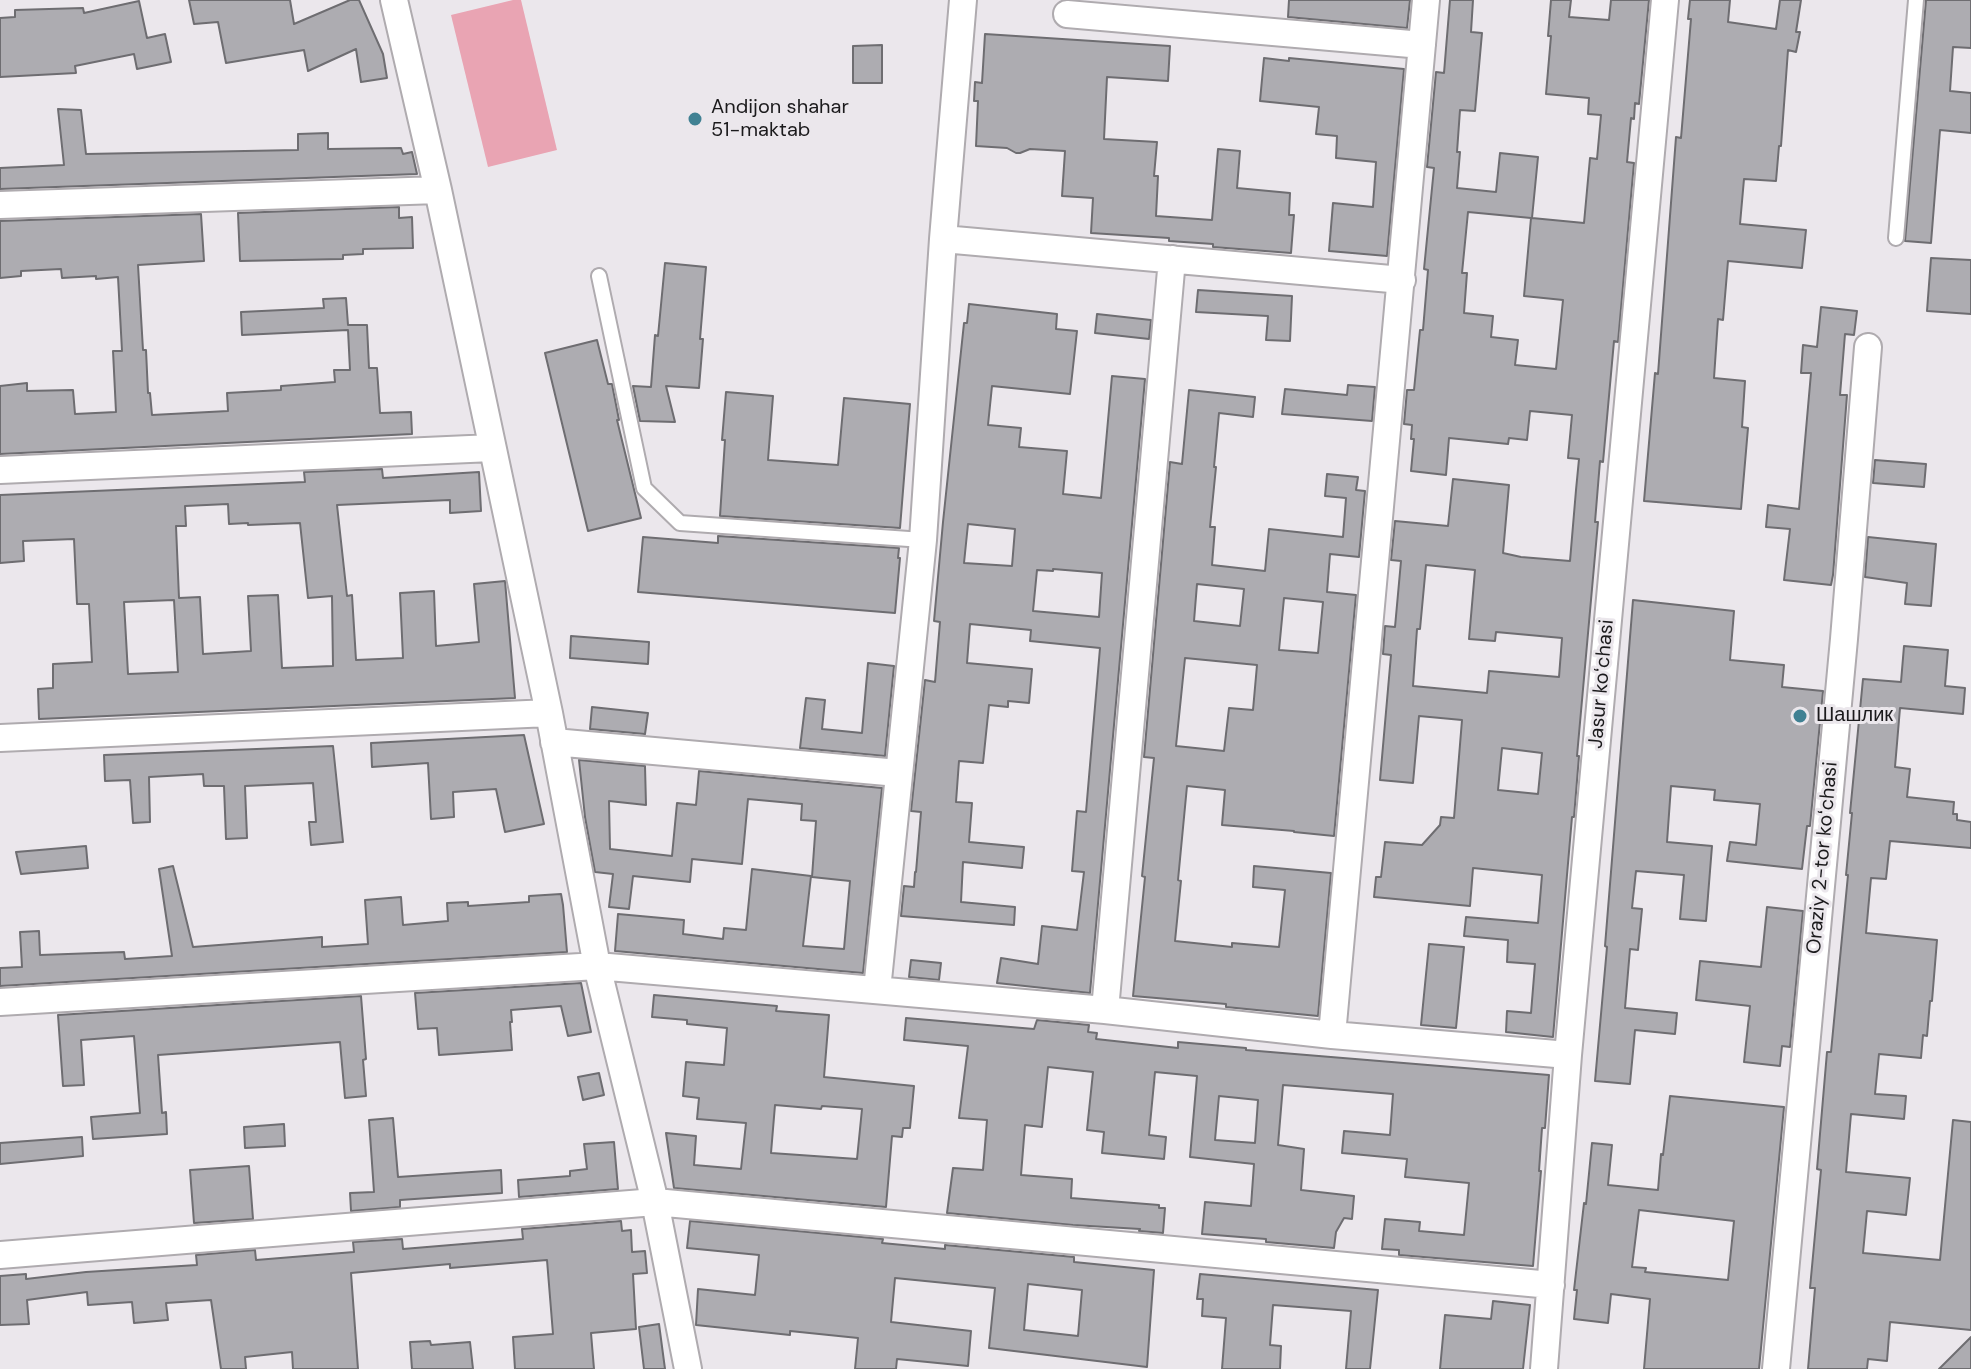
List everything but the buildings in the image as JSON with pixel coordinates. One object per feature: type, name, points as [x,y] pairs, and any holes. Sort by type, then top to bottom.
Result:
[{"type":"street","points":[[394,0],[438,190],[549,713],[597,966],[655,1202],[688,1369]]},
{"type":"street","points":[[877,990],[923,540],[963,0]]},
{"type":"street","points":[[1332,1035],[1426,0]]},
{"type":"street","name":"Jasur koʻchasi","points":[[1544,1369],[1568,1055],[1665,0]]},
{"type":"street","points":[[1067,14],[1422,45]]},
{"type":"street","points":[[0,205],[438,190]]},
{"type":"street","points":[[943,239],[1402,280]]},
{"type":"street","points":[[1105,1010],[1172,259]]},
{"type":"street","name":"Oraziy 2-tor koʻchasi","points":[[1776,1369],[1868,347]]},
{"type":"street","points":[[0,470],[492,448]]},
{"type":"street","points":[[0,738],[549,713]]},
{"type":"street","points":[[554,742],[898,773]]},
{"type":"street","points":[[0,1002],[597,966],[1105,1010],[1332,1035],[1568,1055]]},
{"type":"street","points":[[0,1255],[655,1202],[1551,1285]]},
{"type":"lane","points":[[1896,238],[1916,0]]},
{"type":"lane","points":[[599,276],[644,488],[680,523],[923,540]]},
{"type":"shaded area","points":[[521,0],[557,150],[488,167],[451,15]]},
{"type":"place","name":"Andijon shahar 51-maktab","points":[[695,119]]},
{"type":"place","name":"Шашлик","points":[[1800,716]]}]
